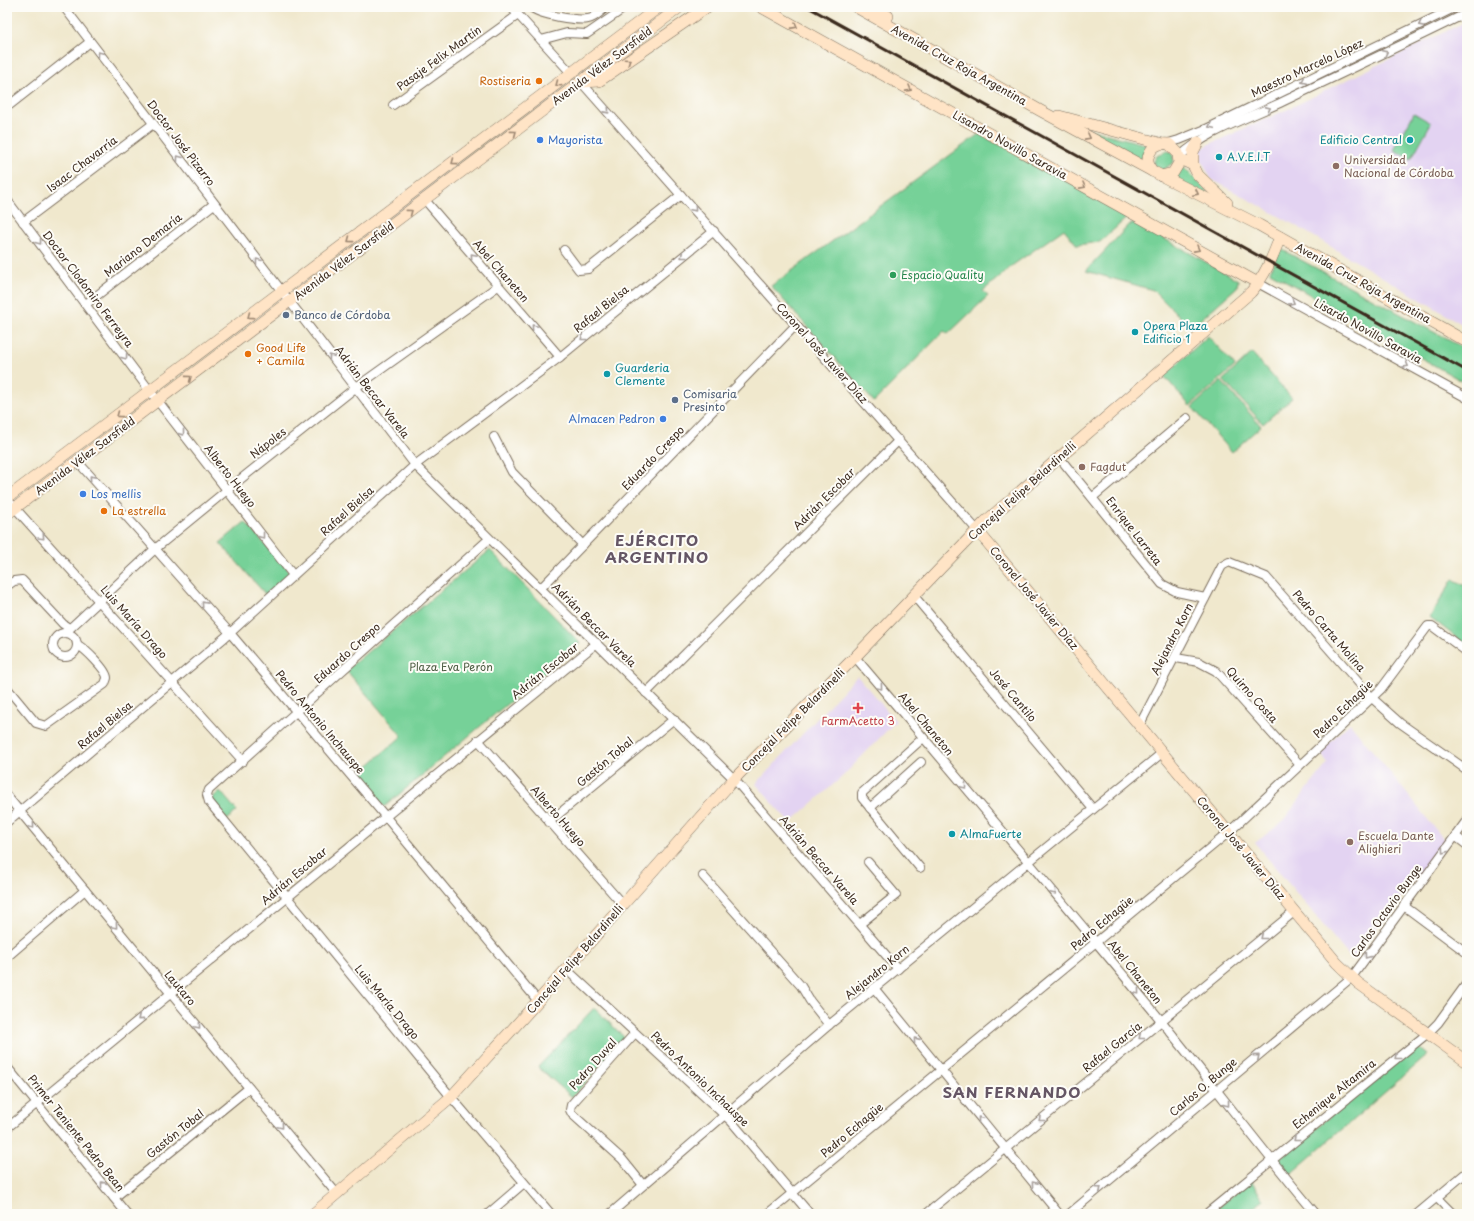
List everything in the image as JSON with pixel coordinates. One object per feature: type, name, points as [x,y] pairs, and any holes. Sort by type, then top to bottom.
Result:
[{"type":"main road","name":"Avenida Vélez Sarsfield","points":[[7,499],[659,7]]},
{"type":"main road","name":"Avenida Vélez Sarsfield","points":[[11,512],[680,7]]},
{"type":"main road","points":[[582,82],[599,81],[707,7]]},
{"type":"main road","name":"Lisandro Novillo Saravia","points":[[761,7],[1258,283]]},
{"type":"main road","name":"Avenida Cruz Roja Argentina","points":[[856,7],[1041,112],[1157,174],[1259,225],[1467,342]]},
{"type":"main road","points":[[872,7],[959,65]]},
{"type":"main road","name":"Avenida Cruz Roja Argentina","points":[[1041,112],[1164,144]]},
{"type":"main road","points":[[1180,158],[1176,170],[1169,175],[1157,174],[1149,167],[1148,157],[1153,148],[1164,144],[1173,146],[1180,158],[1193,165],[1193,152],[1198,142]]},
{"type":"main road","name":"Avenida Cruz Roja Argentina","points":[[1193,165],[1198,175],[1218,196],[1259,225]]},
{"type":"main road","name":"Concejal Felipe Belardinelli","points":[[313,1214],[451,1097],[734,779],[855,657],[977,530],[1258,283],[1270,262],[1280,237]]},
{"type":"main road","name":"Coronel José Javier Díaz","points":[[977,530],[1337,963],[1352,977],[1467,1062]]},
{"type":"street","name":"Doctor José Pizarro","points":[[64,7],[282,292]]},
{"type":"street","points":[[511,7],[571,74]]},
{"type":"street","points":[[531,7],[539,13],[581,19],[593,17],[606,7]]},
{"type":"street","points":[[541,40],[568,33],[587,34],[626,7]]},
{"type":"street","name":"Maestro Marcelo López","points":[[1164,144],[1179,140],[1219,122],[1456,7]]},
{"type":"street","name":"Maestro Marcelo López","points":[[1180,158],[1198,142],[1467,13]]},
{"type":"street","name":"Pasaje Felix Martín","points":[[393,105],[518,15]]},
{"type":"street","points":[[7,107],[90,42]]},
{"type":"street","name":"Coronel José Javier Díaz","points":[[582,82],[977,530]]},
{"type":"street","name":"Isaac Chavarría","points":[[24,222],[153,124]]},
{"type":"street","points":[[564,250],[579,270],[588,269],[682,195]]},
{"type":"street","name":"Doctor Clodomiro Ferreyra","points":[[7,200],[150,391]]},
{"type":"street","name":"Abel Chaneton","points":[[425,200],[560,357]]},
{"type":"street","name":"Mariano Demaría","points":[[86,304],[214,204]]},
{"type":"street","name":"Rafael Bielsa","points":[[7,822],[230,633],[415,465],[560,357],[714,231]]},
{"type":"street","name":"Lisardo Novillo Saravia","points":[[1258,283],[1467,398]]},
{"type":"street","name":"Nápoles","points":[[78,645],[75,652],[69,657],[58,654],[53,643],[57,636],[67,630],[156,549],[226,490],[355,388],[498,286]]},
{"type":"street","name":"Adrián Beccar Varela","points":[[282,292],[415,465],[734,779],[898,969]]},
{"type":"street","name":"Eduardo Crespo","points":[[541,588],[796,325]]},
{"type":"street","name":"Alberto Hueyo","points":[[150,391],[293,575]]},
{"type":"street","points":[[1093,497],[1187,418]]},
{"type":"street","points":[[494,436],[512,472],[583,546]]},
{"type":"street","name":"Adrián Escobar","points":[[646,693],[898,440]]},
{"type":"street","name":"Enrique Larreta","points":[[1059,457],[1093,497],[1162,584],[1177,592],[1206,598]]},
{"type":"street","name":"Pedro Antonio Inchauspe","points":[[78,462],[298,712],[538,1001]]},
{"type":"street","name":"Luis María Drago","points":[[7,499],[11,512],[99,600],[243,761]]},
{"type":"street","name":"Eduardo Crespo","points":[[209,802],[207,795],[209,790],[490,539]]},
{"type":"street","name":"Pedro Carta Molina","points":[[1225,563],[1234,562],[1266,577],[1372,698],[1400,723],[1467,770]]},
{"type":"street","name":"Alejandro Korn","points":[[1140,726],[1225,563]]},
{"type":"street","points":[[7,586],[14,581],[22,580],[75,638],[78,645],[85,649],[106,673],[107,678],[105,684],[46,726],[36,724],[7,688]]},
{"type":"street","name":"José Cantilo","points":[[914,596],[1093,809]]},
{"type":"street","name":"Pedro Echagüe","points":[[767,1214],[1228,832],[1381,689],[1428,626],[1432,626],[1467,652]]},
{"type":"street","name":"Adrián Escobar","points":[[7,1128],[286,897],[597,643]]},
{"type":"street","name":"Abel Chaneton","points":[[855,657],[1096,942],[1161,1021],[1270,1160],[1316,1214]]},
{"type":"street","name":"Quirno Costa","points":[[1176,658],[1199,662],[1216,672],[1300,765]]},
{"type":"street","name":"Gastón Tobal","points":[[549,822],[674,720]]},
{"type":"street","points":[[920,868],[862,798],[862,793],[923,738]]},
{"type":"street","name":"Alberto Hueyo","points":[[478,740],[623,905]]},
{"type":"street","name":"Alejandro Korn","points":[[610,1214],[829,1024],[1162,753]]},
{"type":"street","points":[[870,808],[921,762]]},
{"type":"street","name":"Lautaro","points":[[7,796],[337,1194]]},
{"type":"street","name":"Luis María Drago","points":[[209,802],[451,1097],[551,1214]]},
{"type":"street","name":"Carlos Octavio Bunge","points":[[1352,977],[1467,820]]},
{"type":"street","points":[[1455,836],[1467,845]]},
{"type":"street","points":[[860,924],[896,895],[868,862]]},
{"type":"street","points":[[703,876],[801,986],[810,1002],[829,1024]]},
{"type":"street","points":[[7,957],[85,890]]},
{"type":"street","points":[[1404,906],[1467,953]]},
{"type":"street","name":"Rafael García","points":[[926,1214],[1294,912]]},
{"type":"street","name":"Pedro Antonio Inchauspe","points":[[566,969],[724,1114],[810,1214]]},
{"type":"street","name":"Carlos O. Bunge","points":[[1069,1214],[1352,977]]},
{"type":"street","name":"Echenique Altamira","points":[[1206,1214],[1270,1160],[1428,1033],[1438,1023],[1467,983]]},
{"type":"street","points":[[874,988],[940,1071],[1059,1214]]},
{"type":"street","name":"Pedro Duval","points":[[635,1033],[572,1105],[570,1110],[572,1114],[622,1159],[643,1185]]},
{"type":"street","name":"Primer Teniente Pedro Bean","points":[[7,1067],[127,1214]]},
{"type":"street","name":"Gastón Tobal","points":[[114,1198],[249,1088]]},
{"type":"street","points":[[1417,1214],[1467,1172]]},
{"type":"street","points":[[488,1214],[524,1183]]},
{"type":"street","points":[[1437,1198],[1453,1214]]},
{"type":"shaded area","name":"Universidad Nacional de Córdoba","points":[[1467,21],[1467,327],[1286,220],[1211,179],[1198,153],[1210,144],[1288,109]]},
{"type":"shaded area","points":[[857,676],[896,721],[843,776],[790,823],[756,784]]},
{"type":"shaded area","name":"Escuela Dante Alighieri","points":[[1350,723],[1445,841],[1352,960],[1255,843],[1281,823],[1328,763],[1319,752]]},
{"type":"green space","points":[[1414,113],[1431,123],[1411,159],[1394,150]]},
{"type":"green space","points":[[1065,123],[1148,145],[1141,161]]},
{"type":"green space","name":"Espacio Quality","points":[[979,134],[1131,214],[1100,242],[1077,245],[1064,229],[1013,265],[983,291],[988,296],[948,334],[944,331],[874,402],[771,286]]},
{"type":"green space","points":[[1166,151],[1172,152],[1174,162],[1163,170],[1159,169],[1154,161],[1157,156]]},
{"type":"green space","points":[[1182,166],[1215,199],[1171,178]]},
{"type":"green space","points":[[1136,223],[1238,280],[1237,287],[1191,328],[1153,290],[1086,271],[1129,225]]},
{"type":"green space","points":[[1279,248],[1467,350],[1467,384],[1270,272]]},
{"type":"green space","points":[[1208,336],[1235,366],[1190,406],[1164,376]]},
{"type":"green space","points":[[1252,353],[1292,398],[1263,424],[1223,380]]},
{"type":"green space","points":[[1221,381],[1261,426],[1232,452],[1192,407]]},
{"type":"green space","points":[[245,522],[293,575],[267,596],[220,543]]},
{"type":"green space","name":"Plaza Eva Perón","points":[[490,550],[580,643],[384,807],[357,775],[402,736],[346,670]]},
{"type":"green space","points":[[1453,579],[1467,587],[1467,646],[1430,617]]},
{"type":"green space","points":[[220,791],[237,811],[227,820],[210,800]]},
{"type":"green space","points":[[594,1008],[625,1038],[572,1097],[538,1067]]},
{"type":"green space","points":[[1416,1045],[1428,1055],[1288,1176],[1277,1160]]},
{"type":"green space","points":[[1250,1180],[1264,1200],[1245,1214],[1211,1214]]},
{"type":"railway","points":[[808,7],[1467,371]]},
{"type":"place","name":"Rostiseria","points":[[539,81]]},
{"type":"place","name":"Mayorista","points":[[540,140]]},
{"type":"place","name":"Edificio Central","points":[[1410,140]]},
{"type":"place","name":"A.V.E.I.T","points":[[1219,157]]},
{"type":"place","name":"Universidad Nacional de Córdoba","points":[[1336,166]]},
{"type":"place","name":"Espacio Quality","points":[[893,275]]},
{"type":"place","name":"Banco de Córdoba","points":[[286,315]]},
{"type":"place","name":"Opera Plaza Edificio 1","points":[[1135,332]]},
{"type":"place","name":"Good Life + Camila","points":[[248,354]]},
{"type":"place","name":"Guarderia Clemente","points":[[607,374]]},
{"type":"place","name":"Comisaria Presinto","points":[[675,400]]},
{"type":"place","name":"Almacen Pedron","points":[[663,419]]},
{"type":"place","name":"Fagdut","points":[[1082,467]]},
{"type":"place","name":"Los mellis","points":[[83,494]]},
{"type":"place","name":"La estrella","points":[[104,511]]},
{"type":"place","name":"FarmAcetto 3","points":[[858,708]]},
{"type":"place","name":"AlmaFuerte","points":[[952,834]]},
{"type":"place","name":"Escuela Dante Alighieri","points":[[1350,842]]},
{"type":"district","name":"EJÉRCITO ARGENTINO","points":[[657,550]]},
{"type":"district","name":"SAN FERNANDO","points":[[1012,1093]]}]
